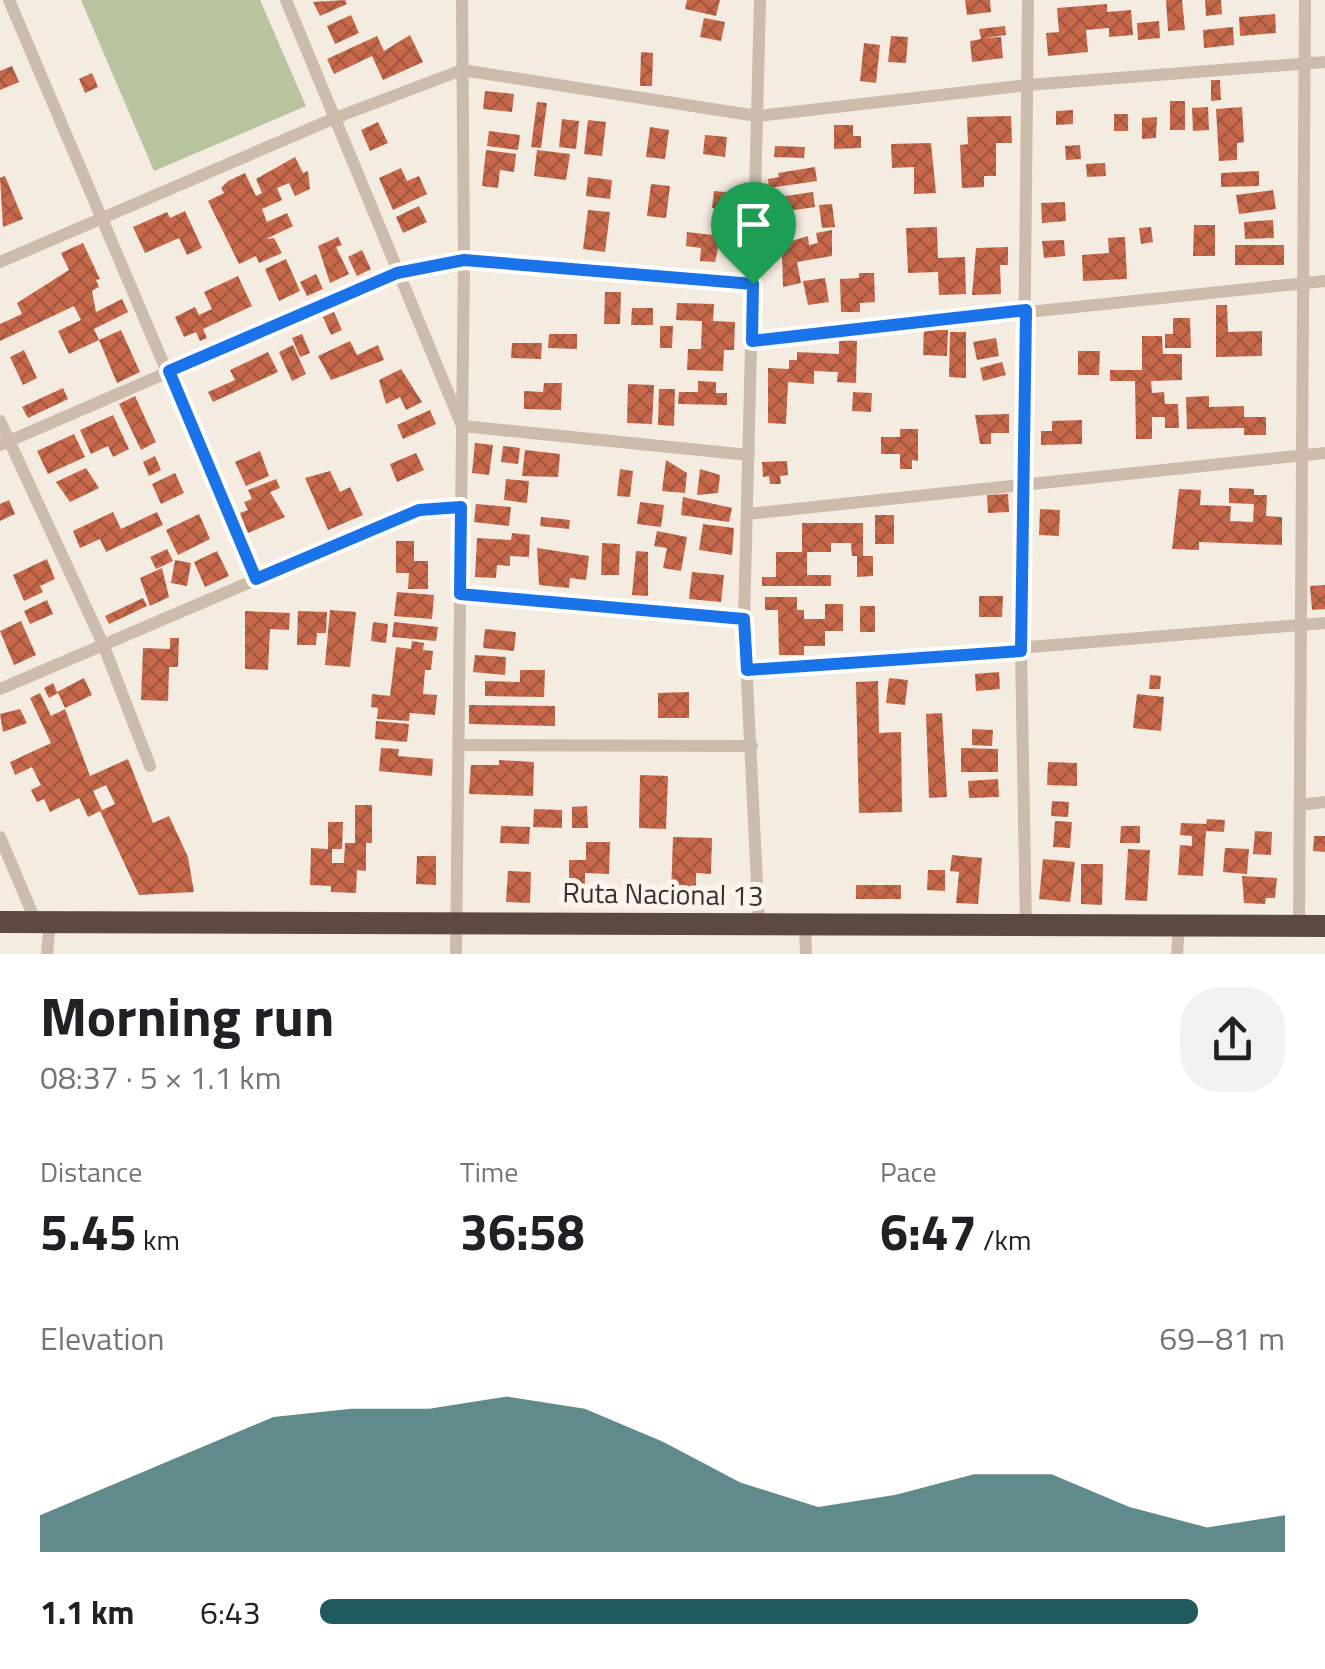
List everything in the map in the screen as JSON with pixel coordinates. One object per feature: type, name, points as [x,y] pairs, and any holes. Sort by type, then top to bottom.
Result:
[{"type":"highway","name":"Ruta Nacional 13","points":[[0,922],[1325,926]]},
{"type":"street","points":[[9,0],[256,579]]},
{"type":"street","points":[[286,0],[462,426]]},
{"type":"street","points":[[456,954],[464,260],[462,0]]},
{"type":"street","points":[[759,926],[744,619],[760,0]]},
{"type":"street","points":[[1026,928],[1021,651],[1028,0]]},
{"type":"street","points":[[1299,926],[1304,625],[1305,0]]},
{"type":"street","points":[[0,262],[336,118],[462,70],[757,116],[1028,85],[1325,62]]},
{"type":"street","points":[[4,443],[397,273],[464,260],[753,284]]},
{"type":"street","points":[[752,341],[1325,281]]},
{"type":"street","points":[[0,421],[4,443],[104,644],[150,766]]},
{"type":"street","points":[[462,426],[748,455]]},
{"type":"street","points":[[747,514],[1325,452]]},
{"type":"street","points":[[0,689],[419,510],[461,507]]},
{"type":"street","points":[[460,594],[744,619]]},
{"type":"street","points":[[747,670],[1021,651],[1325,623]]},
{"type":"street","points":[[458,745],[752,746]]},
{"type":"street","points":[[1300,805],[1325,802]]},
{"type":"street","points":[[0,837],[43,922],[47,954]]},
{"type":"street","points":[[805,926],[806,954]]},
{"type":"street","points":[[1177,954],[1179,927]]},
{"type":"green space","points":[[81,0],[260,0],[306,106],[154,171]]},
{"type":"building","points":[[345,0],[347,4],[320,16],[313,2]]},
{"type":"building","points":[[687,0],[720,0],[716,16],[685,9]]},
{"type":"building","points":[[965,0],[990,0],[991,12],[967,15]]},
{"type":"building","points":[[1166,0],[1182,0],[1185,30],[1168,31]]},
{"type":"building","points":[[1205,0],[1221,0],[1222,14],[1206,16]]},
{"type":"building","points":[[1107,4],[1107,12],[1131,10],[1133,35],[1109,37],[1109,28],[1086,30],[1088,52],[1048,56],[1046,33],[1059,32],[1057,8]]},
{"type":"building","points":[[1275,14],[1276,33],[1240,36],[1239,17]]},
{"type":"building","points":[[351,15],[359,33],[335,44],[327,26]]},
{"type":"building","points":[[704,18],[725,22],[721,41],[700,37]]},
{"type":"building","points":[[1159,21],[1160,38],[1138,40],[1137,23]]},
{"type":"building","points":[[1005,26],[1006,35],[984,38],[1001,37],[1003,58],[972,62],[970,41],[981,39],[979,29]]},
{"type":"building","points":[[1233,27],[1234,45],[1204,48],[1203,30]]},
{"type":"building","points":[[410,35],[423,62],[383,80],[372,56],[334,74],[327,59],[377,36],[384,51]]},
{"type":"building","points":[[891,36],[908,37],[906,63],[888,62]]},
{"type":"building","points":[[864,43],[880,45],[876,83],[860,81]]},
{"type":"building","points":[[641,52],[653,53],[652,86],[640,86]]},
{"type":"building","points":[[12,66],[19,82],[0,90],[0,71]]},
{"type":"building","points":[[92,73],[98,87],[85,93],[79,79]]},
{"type":"building","points":[[1211,80],[1220,80],[1221,100],[1211,101]]},
{"type":"building","points":[[485,91],[514,94],[512,112],[483,109]]},
{"type":"building","points":[[1170,101],[1185,101],[1185,130],[1170,130]]},
{"type":"building","points":[[537,102],[547,103],[541,148],[531,147]]},
{"type":"building","points":[[1208,107],[1209,130],[1193,131],[1192,108]]},
{"type":"building","points":[[1242,107],[1244,142],[1237,143],[1237,160],[1219,161],[1216,109]]},
{"type":"building","points":[[1073,110],[1073,124],[1056,125],[1056,111]]},
{"type":"building","points":[[1114,114],[1128,114],[1128,131],[1114,131]]},
{"type":"building","points":[[1011,116],[1012,143],[996,143],[996,176],[984,176],[984,187],[962,188],[960,145],[968,144],[967,117]]},
{"type":"building","points":[[1157,117],[1156,138],[1142,139],[1142,118]]},
{"type":"building","points":[[562,119],[579,121],[576,149],[559,147]]},
{"type":"building","points":[[588,120],[606,122],[602,156],[584,154]]},
{"type":"building","points":[[378,122],[388,143],[370,151],[361,130]]},
{"type":"building","points":[[834,125],[853,125],[853,136],[861,136],[861,148],[834,149]]},
{"type":"building","points":[[650,127],[669,130],[665,159],[646,157]]},
{"type":"building","points":[[489,131],[520,135],[518,150],[487,146]]},
{"type":"building","points":[[705,135],[727,137],[725,157],[703,154]]},
{"type":"building","points":[[931,143],[936,193],[914,194],[914,167],[892,168],[891,144]]},
{"type":"building","points":[[1080,145],[1081,159],[1066,160],[1065,146]]},
{"type":"building","points":[[775,146],[805,147],[804,158],[774,157]]},
{"type":"building","points":[[486,150],[516,154],[514,172],[500,170],[498,188],[482,186]]},
{"type":"building","points":[[537,150],[570,154],[566,180],[534,176]]},
{"type":"building","points":[[295,157],[303,173],[308,171],[310,189],[295,196],[289,183],[277,188],[282,200],[262,209],[267,222],[287,213],[293,226],[266,239],[274,238],[282,253],[259,263],[256,256],[239,264],[208,201],[224,193],[221,188],[228,181],[245,173],[256,196],[262,193],[256,179]]},
{"type":"building","points":[[1105,163],[1106,176],[1087,177],[1086,164]]},
{"type":"building","points":[[815,167],[817,181],[769,188],[768,179],[779,177],[778,173]]},
{"type":"building","points":[[401,168],[407,181],[419,176],[427,194],[393,210],[379,178]]},
{"type":"building","points":[[1259,171],[1259,186],[1221,187],[1221,173]]},
{"type":"building","points":[[5,176],[23,219],[3,227],[0,178]]},
{"type":"building","points":[[588,177],[612,180],[610,199],[586,196]]},
{"type":"building","points":[[651,184],[670,186],[666,218],[647,216]]},
{"type":"building","points":[[1273,190],[1276,209],[1239,214],[1236,195]]},
{"type":"building","points":[[714,191],[735,193],[733,210],[712,208]]},
{"type":"building","points":[[813,192],[815,207],[760,215],[758,200]]},
{"type":"building","points":[[1065,202],[1066,221],[1042,223],[1041,203]]},
{"type":"building","points":[[832,204],[835,227],[822,228],[819,205]]},
{"type":"building","points":[[419,206],[427,222],[403,233],[396,217]]},
{"type":"building","points":[[588,210],[610,212],[605,252],[583,249]]},
{"type":"building","points":[[185,211],[202,248],[187,255],[179,238],[145,253],[133,227],[167,212],[170,218]]},
{"type":"building","points":[[1273,220],[1274,238],[1245,239],[1244,222]]},
{"type":"building","points":[[1194,225],[1215,225],[1215,256],[1193,256]]},
{"type":"building","points":[[937,227],[938,258],[965,257],[966,294],[939,295],[938,272],[908,273],[906,228]]},
{"type":"building","points":[[1151,227],[1153,242],[1141,244],[1139,228]]},
{"type":"building","points":[[832,230],[832,256],[797,262],[801,283],[783,287],[782,255],[775,256],[773,247],[808,236],[809,245],[818,243],[816,233]]},
{"type":"building","points":[[687,232],[721,236],[715,262],[700,261],[701,248],[686,246]]},
{"type":"building","points":[[338,237],[342,245],[336,247],[349,274],[330,283],[318,246]]},
{"type":"building","points":[[1125,237],[1127,279],[1083,281],[1082,255],[1109,253],[1108,238]]},
{"type":"building","points":[[1064,240],[1065,256],[1044,258],[1042,241]]},
{"type":"building","points":[[83,243],[100,279],[96,280],[99,287],[92,291],[96,312],[122,299],[128,312],[94,329],[99,340],[69,354],[58,331],[81,320],[74,306],[0,341],[0,324],[22,314],[17,303],[69,270],[61,253]]},
{"type":"building","points":[[1235,245],[1284,245],[1284,265],[1235,265]]},
{"type":"building","points":[[1008,247],[1008,265],[1000,265],[1001,294],[972,295],[976,248]]},
{"type":"building","points":[[362,250],[371,269],[357,276],[348,257]]},
{"type":"building","points":[[286,259],[300,291],[279,301],[265,269]]},
{"type":"building","points":[[859,273],[874,273],[875,302],[860,303],[860,312],[841,312],[840,279],[859,278]]},
{"type":"building","points":[[316,274],[323,289],[307,296],[300,282]]},
{"type":"building","points":[[238,276],[252,306],[203,329],[207,338],[200,341],[196,332],[184,337],[175,317],[195,307],[199,315],[212,309],[204,292]]},
{"type":"building","points":[[825,278],[829,302],[808,305],[803,281]]},
{"type":"building","points":[[605,292],[621,292],[620,324],[604,324]]},
{"type":"building","points":[[677,303],[714,304],[713,321],[735,322],[734,350],[724,350],[723,371],[687,370],[688,349],[701,349],[702,321],[676,320]]},
{"type":"building","points":[[1216,305],[1227,305],[1228,332],[1262,331],[1262,356],[1216,357]]},
{"type":"building","points":[[632,308],[653,308],[653,325],[631,325]]},
{"type":"building","points":[[334,312],[342,330],[331,335],[323,317]]},
{"type":"building","points":[[1173,318],[1190,318],[1191,348],[1165,348],[1165,334],[1173,334]]},
{"type":"building","points":[[660,326],[673,326],[672,348],[660,348]]},
{"type":"building","points":[[924,329],[948,330],[947,356],[923,355]]},
{"type":"building","points":[[121,330],[140,372],[117,383],[99,340]]},
{"type":"building","points":[[950,332],[966,332],[966,378],[949,377]]},
{"type":"building","points":[[302,334],[310,353],[300,357],[292,338]]},
{"type":"building","points":[[549,334],[577,334],[577,349],[548,348]]},
{"type":"building","points":[[1142,336],[1162,336],[1163,354],[1182,354],[1182,380],[1151,381],[1152,393],[1164,392],[1165,404],[1178,404],[1179,428],[1165,428],[1165,417],[1152,417],[1152,439],[1136,439],[1135,381],[1110,381],[1110,370],[1142,370]]},
{"type":"building","points":[[996,338],[999,356],[977,360],[973,342]]},
{"type":"building","points":[[839,340],[857,341],[856,383],[837,382],[838,372],[814,371],[814,384],[788,382],[786,424],[768,423],[768,368],[789,369],[789,360],[797,360],[797,352],[839,354]]},
{"type":"building","points":[[350,341],[357,355],[378,345],[384,360],[331,380],[318,356]]},
{"type":"building","points":[[512,343],[542,343],[541,359],[511,358]]},
{"type":"building","points":[[293,345],[306,374],[292,381],[279,352]]},
{"type":"building","points":[[24,350],[37,378],[23,385],[10,357]]},
{"type":"building","points":[[1078,351],[1100,351],[1099,375],[1078,375]]},
{"type":"building","points":[[268,352],[278,372],[213,402],[208,392],[235,380],[230,370]]},
{"type":"building","points":[[1002,362],[1006,375],[983,381],[980,368]]},
{"type":"building","points":[[401,369],[422,402],[406,410],[400,397],[386,404],[379,380]]},
{"type":"building","points":[[698,381],[716,382],[716,393],[727,393],[727,405],[678,404],[679,392],[698,392]]},
{"type":"building","points":[[544,383],[562,383],[561,410],[524,409],[524,391],[543,392]]},
{"type":"building","points":[[628,384],[654,385],[652,424],[627,423]]},
{"type":"building","points":[[63,388],[68,399],[28,418],[22,407]]},
{"type":"building","points":[[659,389],[675,389],[674,426],[658,425]]},
{"type":"building","points":[[853,392],[872,393],[871,412],[852,411]]},
{"type":"building","points":[[135,396],[156,442],[141,450],[119,404]]},
{"type":"building","points":[[1209,396],[1209,407],[1244,406],[1244,417],[1266,417],[1266,435],[1244,435],[1244,428],[1187,429],[1186,397]]},
{"type":"building","points":[[430,410],[436,424],[403,439],[397,425]]},
{"type":"building","points":[[1009,414],[1009,433],[991,433],[991,444],[980,444],[975,415]]},
{"type":"building","points":[[113,415],[129,449],[113,457],[108,446],[91,454],[80,430]]},
{"type":"building","points":[[1082,420],[1082,444],[1041,445],[1041,431],[1052,431],[1052,421]]},
{"type":"building","points":[[900,429],[918,429],[918,461],[912,460],[912,469],[900,469],[900,454],[881,454],[881,437],[900,437]]},
{"type":"building","points":[[74,434],[85,457],[48,474],[37,451]]},
{"type":"building","points":[[475,443],[493,445],[489,475],[472,473]]},
{"type":"building","points":[[503,446],[520,448],[518,464],[501,462]]},
{"type":"building","points":[[525,450],[560,454],[558,477],[522,476]]},
{"type":"building","points":[[260,451],[269,476],[246,486],[235,462]]},
{"type":"building","points":[[416,453],[424,470],[397,482],[390,464]]},
{"type":"building","points":[[155,456],[161,470],[149,476],[143,462]]},
{"type":"building","points":[[666,460],[687,473],[685,493],[662,491]]},
{"type":"building","points":[[787,461],[788,475],[780,476],[781,484],[770,484],[769,476],[763,477],[762,462]]},
{"type":"building","points":[[86,468],[99,488],[70,502],[56,482]]},
{"type":"building","points":[[620,469],[633,471],[630,497],[617,496]]},
{"type":"building","points":[[700,469],[720,475],[718,493],[697,495]]},
{"type":"building","points":[[330,471],[340,492],[350,487],[363,515],[328,530],[305,478]]},
{"type":"building","points":[[175,473],[184,493],[161,504],[152,484]]},
{"type":"building","points":[[276,479],[280,488],[270,492],[285,517],[248,533],[240,513],[248,510],[244,502],[252,499],[248,490]]},
{"type":"building","points":[[506,479],[529,481],[527,503],[504,500]]},
{"type":"building","points":[[1229,488],[1254,489],[1254,495],[1267,495],[1266,516],[1282,517],[1282,545],[1199,542],[1199,550],[1172,549],[1179,489],[1201,490],[1200,505],[1231,506],[1230,521],[1253,522],[1254,504],[1229,503]]},
{"type":"building","points":[[1008,494],[1009,512],[988,513],[987,495]]},
{"type":"building","points":[[683,497],[732,508],[729,522],[681,515]]},
{"type":"building","points":[[9,500],[15,514],[0,521],[0,504]]},
{"type":"building","points":[[640,502],[664,505],[661,527],[637,524]]},
{"type":"building","points":[[476,504],[511,507],[509,526],[474,522]]},
{"type":"building","points":[[1040,509],[1060,510],[1059,536],[1039,535]]},
{"type":"building","points":[[113,512],[121,529],[157,512],[163,525],[106,552],[100,539],[80,548],[73,531]]},
{"type":"building","points":[[199,514],[210,539],[178,555],[166,530]]},
{"type":"building","points":[[875,515],[894,515],[894,544],[875,544]]},
{"type":"building","points":[[541,517],[570,520],[569,529],[540,526]]},
{"type":"building","points":[[802,523],[863,523],[863,556],[873,556],[873,576],[857,577],[857,556],[852,556],[851,543],[831,543],[831,552],[807,552],[807,575],[831,575],[831,586],[762,586],[762,577],[776,577],[776,552],[802,552]]},
{"type":"building","points":[[703,524],[734,528],[732,555],[699,550]]},
{"type":"building","points":[[657,531],[687,537],[681,571],[663,568],[667,548],[654,546]]},
{"type":"building","points":[[512,533],[530,535],[529,557],[510,556],[510,566],[497,565],[496,578],[475,577],[477,538],[511,540]]},
{"type":"building","points":[[396,541],[414,541],[414,561],[428,561],[428,589],[408,589],[409,573],[396,573]]},
{"type":"building","points":[[602,543],[620,544],[619,575],[601,575]]},
{"type":"building","points":[[537,548],[589,556],[586,580],[570,578],[569,588],[539,585]]},
{"type":"building","points":[[167,549],[173,561],[156,569],[150,557]]},
{"type":"building","points":[[217,551],[229,576],[205,587],[194,562]]},
{"type":"building","points":[[636,551],[648,552],[648,596],[632,595]]},
{"type":"building","points":[[47,559],[55,579],[40,586],[43,592],[24,601],[13,575]]},
{"type":"building","points":[[175,560],[191,563],[187,586],[171,583]]},
{"type":"building","points":[[162,568],[169,597],[150,606],[140,578]]},
{"type":"building","points":[[692,572],[724,575],[721,602],[689,599]]},
{"type":"building","points":[[1325,585],[1325,609],[1312,610],[1310,586]]},
{"type":"building","points":[[397,592],[434,595],[432,619],[394,616]]},
{"type":"building","points":[[979,596],[1003,596],[1002,617],[979,617]]},
{"type":"building","points":[[765,597],[797,597],[797,610],[804,610],[804,619],[825,619],[825,604],[843,604],[843,631],[825,631],[825,646],[804,646],[804,655],[779,655],[778,610],[765,610]]},
{"type":"building","points":[[143,598],[147,606],[109,624],[105,616]]},
{"type":"building","points":[[47,600],[53,614],[30,624],[24,611]]},
{"type":"building","points":[[860,606],[875,606],[875,632],[860,632]]},
{"type":"building","points":[[330,610],[356,612],[350,667],[325,665]]},
{"type":"building","points":[[245,611],[290,613],[289,630],[270,629],[268,670],[245,669]]},
{"type":"building","points":[[298,611],[327,612],[326,633],[317,633],[316,645],[297,645]]},
{"type":"building","points":[[21,621],[36,655],[14,665],[0,631]]},
{"type":"building","points":[[373,622],[388,624],[386,643],[371,641]]},
{"type":"building","points":[[394,622],[438,627],[436,641],[392,637]]},
{"type":"building","points":[[485,629],[516,632],[514,651],[483,648]]},
{"type":"building","points":[[170,638],[179,638],[178,667],[169,667],[168,701],[141,700],[143,648],[170,649]]},
{"type":"building","points":[[412,641],[424,643],[423,650],[433,651],[431,670],[425,670],[423,694],[437,695],[435,715],[410,713],[409,721],[377,719],[378,708],[371,707],[372,694],[390,696],[396,647],[411,649]]},
{"type":"building","points":[[475,655],[506,657],[505,675],[473,672]]},
{"type":"building","points":[[520,670],[545,670],[544,697],[485,696],[485,681],[520,682]]},
{"type":"building","points":[[999,672],[1000,689],[976,691],[975,674]]},
{"type":"building","points":[[1150,675],[1161,676],[1160,689],[1149,689]]},
{"type":"building","points":[[84,678],[92,695],[65,708],[58,693],[49,698],[44,688],[53,683],[57,692]]},
{"type":"building","points":[[889,678],[908,680],[905,705],[886,703]]},
{"type":"building","points":[[878,681],[879,733],[901,732],[902,812],[859,813],[856,682]]},
{"type":"building","points":[[689,692],[689,718],[658,718],[658,693]]},
{"type":"building","points":[[40,693],[51,716],[65,709],[90,776],[128,759],[153,823],[169,816],[188,857],[194,892],[139,895],[100,811],[88,817],[79,798],[50,812],[44,799],[37,802],[31,790],[41,785],[32,767],[15,775],[10,762],[51,743],[30,698]],"holes":[[[106,785],[115,804],[100,811],[93,791]]]},
{"type":"building","points":[[1137,694],[1164,697],[1161,731],[1133,728]]},
{"type":"building","points":[[469,705],[555,706],[555,726],[469,724]]},
{"type":"building","points":[[20,709],[27,723],[3,732],[0,714]]},
{"type":"building","points":[[942,713],[947,797],[929,798],[926,714]]},
{"type":"building","points":[[376,721],[409,724],[407,742],[375,739]]},
{"type":"building","points":[[972,729],[993,730],[992,746],[972,745]]},
{"type":"building","points":[[381,748],[399,749],[398,756],[433,759],[432,776],[379,771]]},
{"type":"building","points":[[961,748],[998,749],[998,772],[961,772]]},
{"type":"building","points":[[499,760],[534,762],[533,796],[469,794],[471,765],[499,765]]},
{"type":"building","points":[[1048,762],[1077,763],[1077,786],[1047,785]]},
{"type":"building","points":[[640,775],[668,776],[666,829],[639,828]]},
{"type":"building","points":[[998,779],[999,797],[969,798],[968,781]]},
{"type":"building","points":[[1052,801],[1069,802],[1068,817],[1051,816]]},
{"type":"building","points":[[355,805],[372,805],[372,843],[366,843],[366,871],[357,870],[356,893],[331,892],[331,886],[310,885],[311,848],[328,849],[328,822],[343,822],[342,849],[332,849],[332,863],[344,863],[345,843],[355,843]]},
{"type":"building","points":[[587,806],[588,828],[572,828],[572,807]]},
{"type":"building","points":[[534,809],[562,810],[562,828],[533,827]]},
{"type":"building","points":[[1207,819],[1225,820],[1224,832],[1206,831],[1203,876],[1178,875],[1180,845],[1192,846],[1192,836],[1180,835],[1181,823],[1206,824]]},
{"type":"building","points":[[1055,821],[1072,822],[1070,848],[1053,847]]},
{"type":"building","points":[[501,826],[530,827],[529,844],[500,843]]},
{"type":"building","points":[[1121,826],[1140,826],[1140,843],[1120,843]]},
{"type":"building","points":[[1255,831],[1272,832],[1271,855],[1253,854]]},
{"type":"building","points":[[1314,836],[1325,836],[1325,852],[1313,851]]},
{"type":"building","points":[[673,837],[712,838],[711,874],[696,873],[696,895],[671,894]]},
{"type":"building","points":[[586,842],[610,842],[609,874],[585,873],[585,891],[569,890],[569,860],[586,860]]},
{"type":"building","points":[[1225,848],[1249,849],[1247,874],[1223,872]]},
{"type":"building","points":[[1128,849],[1150,850],[1147,901],[1125,900]]},
{"type":"building","points":[[952,855],[982,858],[978,904],[956,903],[959,872],[950,871]]},
{"type":"building","points":[[417,856],[436,856],[436,885],[416,884]]},
{"type":"building","points":[[1043,859],[1075,862],[1070,902],[1039,899]]},
{"type":"building","points":[[1081,864],[1103,864],[1102,905],[1081,904]]},
{"type":"building","points":[[928,870],[945,870],[945,891],[927,890]]},
{"type":"building","points":[[508,871],[531,872],[530,903],[506,902]]},
{"type":"building","points":[[1242,876],[1277,878],[1275,898],[1266,898],[1265,904],[1244,903]]},
{"type":"building","points":[[856,885],[901,885],[901,899],[856,899]]},
{"type":"route","points":[[464,260],[753,284],[752,341],[1026,310],[1021,651],[747,670],[744,619],[460,594],[461,507],[419,510],[256,579],[169,371],[397,273],[464,260]]}]
